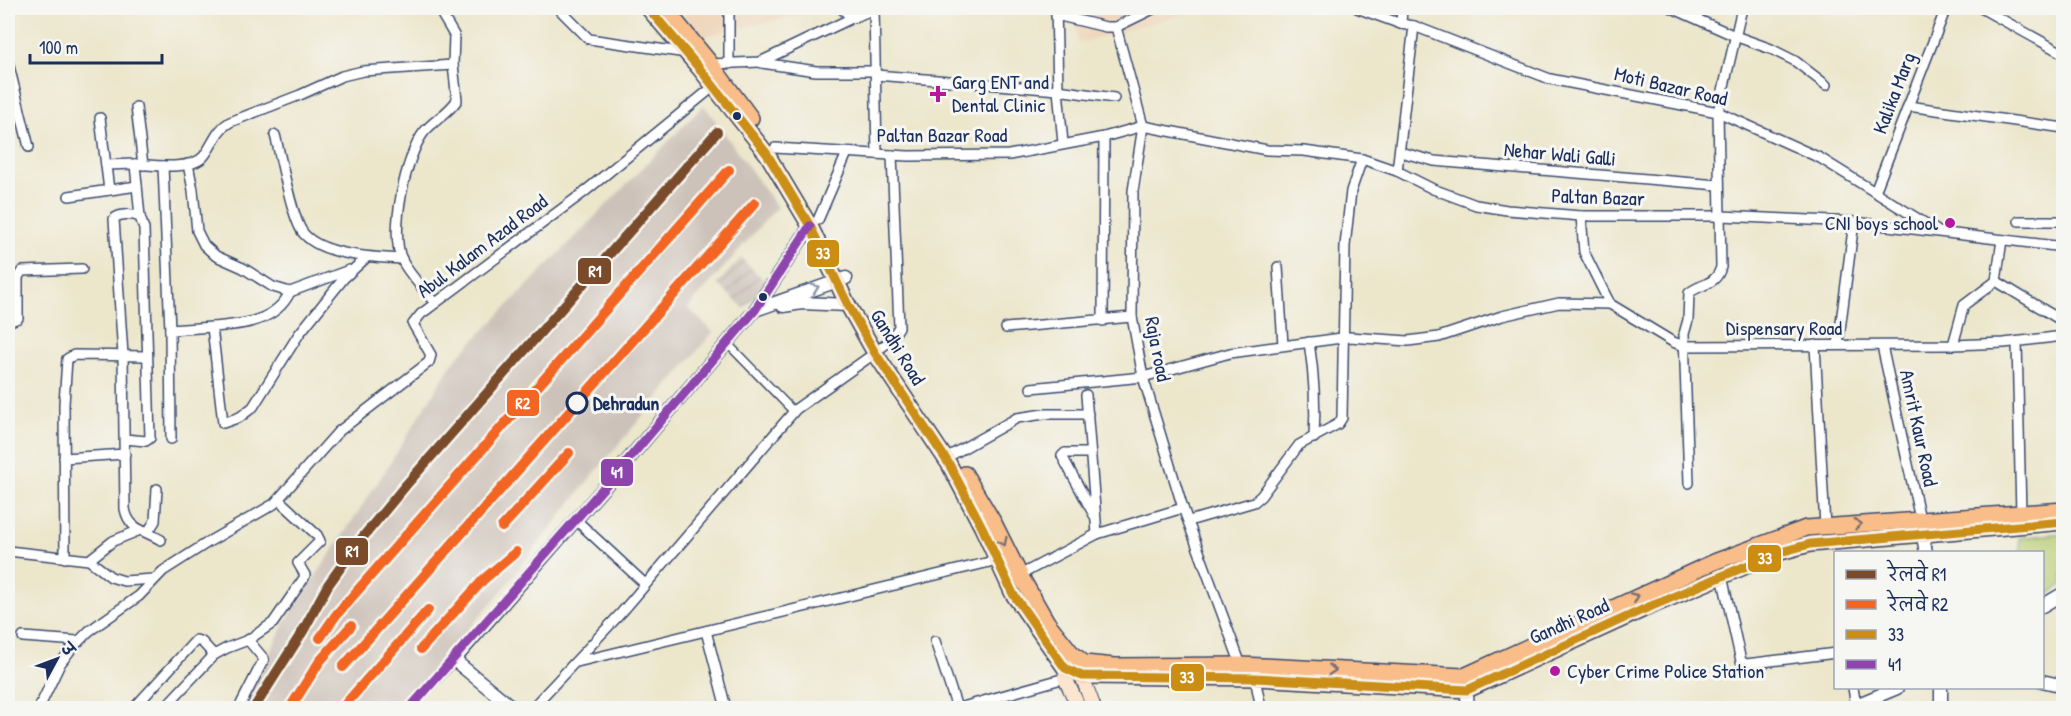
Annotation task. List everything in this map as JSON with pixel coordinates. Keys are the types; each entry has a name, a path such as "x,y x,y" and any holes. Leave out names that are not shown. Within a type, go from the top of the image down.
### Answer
{"main road":[{"path":"648,8 692,50"},
{"path":"665,8 692,50"},
{"name":"Gandhi Road","path":"692,50 711,64 774,148 878,350 953,454 994,523 1047,622 1083,669"},
{"name":"Gandhi Road","path":"692,50 713,87 767,154 814,223"},
{"name":"Gandhi Road","path":"841,279 848,305 949,464 1013,594 1065,673"},
{"name":"Gandhi Road","path":"1083,669 1115,666 1241,665 1466,683 1714,562 1806,528 2064,510"},
{"name":"Gandhi Road","path":"1083,669 1256,678 1466,683 1777,553 1810,544 2064,522"},
{"path":"1071,652 1065,673 1079,708"},
{"path":"1065,673 1083,669 1094,708"}],"street":[{"path":"435,303 402,260 396,229 401,194 413,154 424,132 457,100 453,65 454,35 438,8"},
{"path":"558,8 589,39 692,50"},
{"path":"729,8 729,64"},
{"path":"841,8 852,18"},
{"path":"760,62 876,8 877,154"},
{"path":"1062,143 1056,11 1106,27 1116,27 1155,8"},
{"name":"Moti Bazar Road","path":"1358,8 1401,24 1414,26 1550,79 1718,112 1820,158 1938,231"},
{"path":"1401,24 1402,8"},
{"path":"1672,8 1771,49 1795,61 1826,85"},
{"path":"1689,483 1684,334 1688,320 1689,293 1713,282 1720,273 1718,112 1742,8"},
{"name":"Kalika Marg","path":"1875,192 1946,8"},
{"path":"1981,8 2064,54"},
{"path":"2001,19 2002,8"},
{"path":"1397,171 1414,26"},
{"name":"Raja road","path":"1116,27 1143,126 1133,191 1132,317 1143,377 1183,508 1241,665"},
{"path":"8,62 29,147"},
{"path":"711,64 760,62 816,70 876,73 1058,90 1114,98"},
{"path":"106,165 188,164 202,158 218,132 230,122 342,76 363,72 453,65"},
{"name":"Abul Kalam Azad Road","path":"39,708 60,664 78,641 96,624 139,596 154,579 196,549 279,500 338,432 429,362 431,355 413,324 421,314 583,193 713,87"},
{"path":"1908,106 2064,128"},
{"path":"125,439 146,441 150,438 145,252 137,186 139,164 136,107"},
{"path":"100,118 109,190"},
{"name":"Paltan Bazar Road","path":"774,148 892,155 1009,155 1062,143 1104,137 1143,126"},
{"name":"Paltan Bazar","path":"1143,126 1267,150 1304,151 1362,159 1397,171 1433,189 1476,205 1507,210 1581,216 1720,216 1854,222 2064,246"},
{"path":"275,135 293,210 303,234 319,246 368,257 402,260"},
{"path":"1103,321 1104,137"},
{"name":"Nehar Wali Galli","path":"1400,152 1434,161 1718,185"},
{"path":"410,708 576,520 755,310 814,223 847,153"},
{"path":"532,708 577,663 794,412 803,403 890,341 899,327 892,155"},
{"path":"1189,521 1254,502 1299,445 1338,424 1342,418 1345,246 1351,191 1362,159"},
{"path":"188,164 197,231 208,251 223,261 243,268 273,288 290,292 352,269"},
{"path":"163,166 170,330 171,439"},
{"path":"69,196 137,186"},
{"path":"140,217 118,216 114,219 123,355 125,509 127,519 161,540"},
{"path":"1031,388 1143,377 1230,353 1283,345 1344,338 1408,341 1439,337 1502,316 1559,303 1610,304 1584,252 1581,216"},
{"path":"2019,221 2064,221"},
{"path":"1838,345 1854,222"},
{"path":"1953,345 1964,305 1996,281 2002,240"},
{"path":"213,327 223,423 240,417 253,408 295,340 352,269 368,257"},
{"path":"1278,267 1283,345"},
{"path":"8,322 18,318 18,277 22,271 82,269"},
{"path":"755,310 841,279"},
{"path":"1996,281 2064,322"},
{"path":"170,330 242,325 260,319 279,308 286,301 290,292"},
{"path":"755,310 802,303 848,305"},
{"name":"Dispensary Road","path":"1610,304 1673,342 1684,346 1953,345 2017,342 2064,336"},
{"path":"1006,328 1132,317"},
{"path":"1309,342 1316,410 1314,438"},
{"path":"2017,342 2021,514"},
{"path":"727,343 794,412"},
{"path":"1815,345 1825,526"},
{"name":"Amrit Kaur Road","path":"1882,346 1920,519"},
{"path":"65,558 64,404 67,359 74,355 147,356"},
{"path":"1086,395 1097,534"},
{"path":"953,454 1017,418 1044,414 1088,414"},
{"path":"1090,453 1065,453 1062,456 1095,518"},
{"path":"64,458 126,454"},
{"path":"89,560 112,541 144,531 155,521 157,489"},
{"path":"164,708 214,655 248,640 266,628 278,616 304,578 305,575 298,563 320,541 317,535 279,500"},
{"path":"1020,575 1097,534 1183,508"},
{"path":"1920,519 1926,551"},
{"path":"576,520 645,584"},
{"path":"8,551 89,560 117,580 154,579"},
{"path":"577,663 998,560"},
{"path":"1722,576 1741,661 1746,664 1834,653"},
{"path":"2044,605 2064,593"},
{"path":"706,631 726,708"},
{"path":"23,637 78,641"},
{"path":"134,708 196,640 202,642 214,655"},
{"path":"239,708 264,659 248,640"},
{"path":"935,641 958,708 978,706 1065,673"},
{"path":"454,660 513,708"},
{"path":"1256,678 1262,708"},
{"path":"2044,681 2064,686"},
{"path":"1466,683 1468,708"},
{"path":"1853,689 1852,707 1892,689"},
{"path":"1941,689 1941,708"}],"shaded area":[{"path":"682,8 829,8 700,37 684,15"},
{"path":"1073,8 1205,8 1078,43"},
{"path":"704,105 777,207 688,308 713,332 592,476 499,594 401,708 243,708 284,624 384,473 453,362"},
{"path":"741,258 767,283 744,308 717,284"}],"green space":[{"path":"2063,533 2063,584 2044,597 2044,551 2021,551 2019,538"}],"rail line":[{"name":"R1","path":"254,708 303,631 328,585 358,543 406,485 717,132"},
{"name":"R2","path":"320,638 336,615 729,170"},
{"name":"R2","path":"343,667 755,203"},
{"name":"R2","path":"502,527 569,453"},
{"name":"R2","path":"421,649 484,579 516,552"},
{"name":"R2","path":"342,708 428,610"},
{"name":"R2","path":"290,708 320,661 351,626"}],"transit line":[{"name":"33","path":"648,8 767,154 810,226 848,305 875,353 949,464 1013,594 1065,668 1082,676 1255,678 1467,690 1642,610 1777,553 1810,544 2064,522"},
{"name":"41","path":"410,708 627,461 755,310 810,226"}],"place":[{"name":"Garg ENT and Dental Clinic","path":"938,94"},
{"name":"CNI boys school","path":"1950,223"},
{"name":"Dehradun","path":"577,403"},
{"name":"Cyber Crime Police Station","path":"1555,671"}]}
